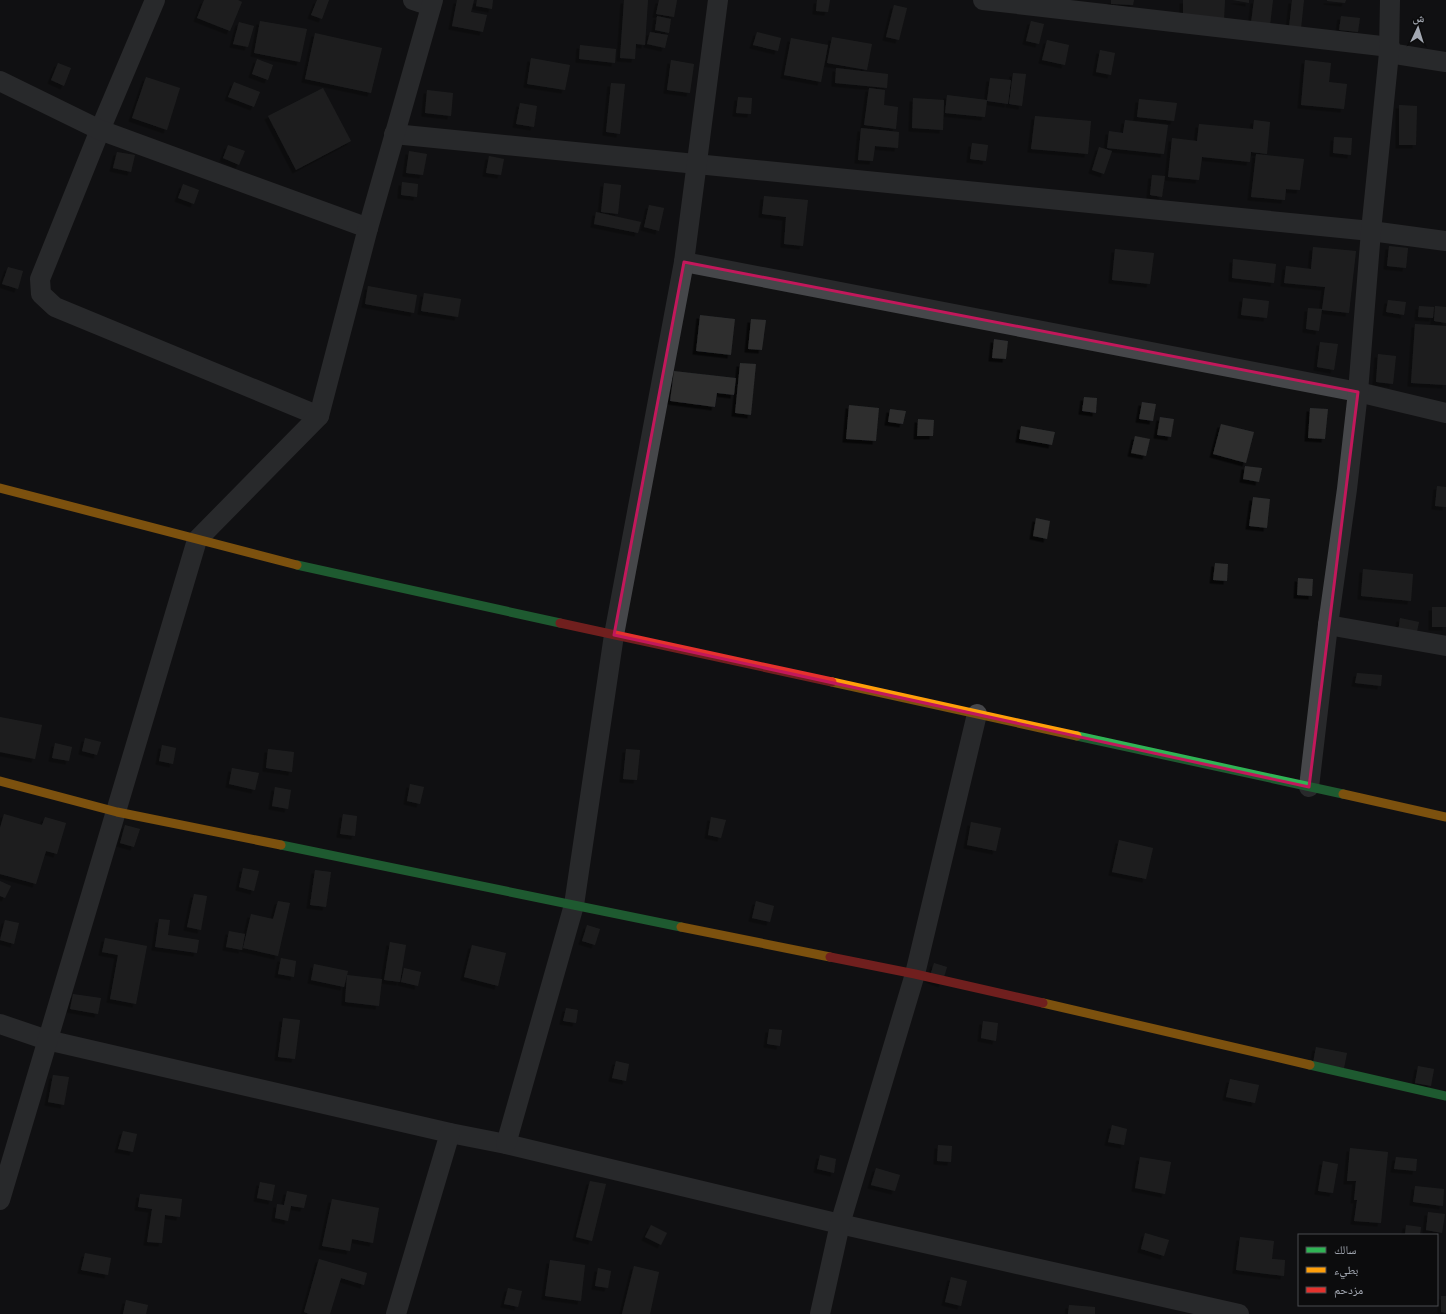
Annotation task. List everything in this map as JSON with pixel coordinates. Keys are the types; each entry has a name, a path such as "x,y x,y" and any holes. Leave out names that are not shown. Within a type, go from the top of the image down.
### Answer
{"street":[{"path":"155,0 40,278 40,294 55,307 318,416"},
{"path":"506,1144 574,905 614,635 684,262 718,0"},
{"path":"984,0 1390,50 1446,62"},
{"path":"1309,787 1358,392 1371,231 1390,50 1390,0"},
{"path":"0,1200 197,540 318,416 394,134 426,2"},
{"path":"0,81 100,130 368,228"},
{"path":"394,134 1371,231 1446,241"},
{"path":"684,262 1358,392 1446,413"},
{"path":"0,488 274,560 1446,817"},
{"path":"1328,625 1446,646"},
{"path":"820,1314 840,1224 915,974 977,714"},
{"path":"0,781 117,812 915,974 1446,1096"},
{"path":"0,1024 47,1040 506,1144 840,1224 1239,1314"},
{"path":"396,1314 450,1132"}],"highlighted area":[{"path":"684,262 1358,392 1309,787 614,635"}],"building":[{"path":"204,0 238,0 242,2 230,31 197,18"},
{"path":"317,0 329,0 322,19 311,15"},
{"path":"457,0 474,0 471,12 487,15 483,32 452,26"},
{"path":"477,0 493,0 492,9 476,6"},
{"path":"624,0 648,0 645,45 636,44 635,59 620,58"},
{"path":"659,0 677,0 674,17 656,14"},
{"path":"817,0 830,0 828,12 816,11"},
{"path":"1111,0 1134,0 1133,5 1111,4"},
{"path":"1183,0 1225,0 1224,19 1183,18"},
{"path":"1233,0 1249,0 1249,3"},
{"path":"1254,0 1273,0 1270,25 1251,23"},
{"path":"1292,0 1304,0 1301,28 1289,27"},
{"path":"1327,0 1346,0 1345,3"},
{"path":"894,5 907,8 899,40 886,37"},
{"path":"657,16 671,19 669,33 655,30"},
{"path":"1341,16 1360,18 1358,32 1339,30"},
{"path":"260,21 307,29 300,62 254,53"},
{"path":"1031,21 1044,24 1039,44 1026,41"},
{"path":"239,22 254,26 248,47 233,44"},
{"path":"650,32 668,35 665,48 647,44"},
{"path":"757,32 781,38 778,51 753,45"},
{"path":"315,33 382,48 371,93 305,79"},
{"path":"832,37 872,44 867,70 827,63"},
{"path":"791,38 828,45 821,82 784,75"},
{"path":"1047,40 1069,45 1065,65 1042,60"},
{"path":"580,45 616,49 615,63 579,59"},
{"path":"1100,50 1115,53 1111,75 1096,72"},
{"path":"531,58 570,65 565,90 527,84"},
{"path":"257,59 273,65 268,80 252,74"},
{"path":"671,60 694,64 690,93 667,90"},
{"path":"1305,60 1331,63 1329,82 1347,84 1344,109 1301,105"},
{"path":"58,63 71,68 64,86 51,80"},
{"path":"836,68 888,74 887,88 835,83"},
{"path":"1013,73 1026,74 1022,106 1009,104"},
{"path":"146,77 180,88 167,130 132,118"},
{"path":"990,78 1011,80 1008,104 987,101"},
{"path":"234,82 260,92 254,107 228,97"},
{"path":"611,83 625,84 620,134 606,132"},
{"path":"323,88 351,141 296,170 268,116"},
{"path":"869,88 885,90 884,105 898,107 896,129 864,125"},
{"path":"427,90 453,93 451,116 425,113"},
{"path":"947,95 987,100 985,117 945,113"},
{"path":"738,97 752,98 751,114 736,113"},
{"path":"913,98 944,100 943,130 912,128"},
{"path":"1139,99 1177,103 1174,121 1137,117"},
{"path":"520,103 537,106 534,127 516,124"},
{"path":"1399,105 1417,106 1416,145 1399,145"},
{"path":"1035,116 1091,121 1088,154 1031,149"},
{"path":"1125,120 1168,125 1164,154 1107,148 1109,131 1123,133"},
{"path":"1254,120 1270,122 1267,154 1251,152 1250,162 1202,157 1199,180 1168,177 1172,138 1197,141 1199,124 1253,129"},
{"path":"861,128 899,132 898,148 875,146 873,161 858,160"},
{"path":"1334,137 1352,138 1351,155 1333,153"},
{"path":"972,143 988,145 986,161 970,159"},
{"path":"228,145 245,151 239,165 223,158"},
{"path":"1099,147 1112,151 1104,174 1092,170"},
{"path":"409,151 427,154 423,175 406,173"},
{"path":"117,152 135,155 131,172 113,168"},
{"path":"1256,154 1304,159 1300,190 1286,189 1285,200 1251,197"},
{"path":"489,156 504,159 501,175 486,173"},
{"path":"1152,175 1165,176 1162,197 1150,195"},
{"path":"402,182 418,184 417,197 401,195"},
{"path":"604,183 621,185 618,214 601,212"},
{"path":"183,184 199,190 194,204 178,198"},
{"path":"764,196 808,200 803,246 784,244 786,217 762,214"},
{"path":"649,205 664,208 659,231 644,227"},
{"path":"596,212 641,222 638,233 594,224"},
{"path":"1389,246 1408,248 1406,268 1387,266"},
{"path":"1313,247 1356,251 1349,313 1322,310 1325,287 1284,283 1286,266 1311,269"},
{"path":"1115,249 1154,253 1150,284 1112,280"},
{"path":"1233,259 1276,264 1274,283 1232,278"},
{"path":"8,267 23,271 18,289 2,284"},
{"path":"368,286 417,295 414,313 365,304"},
{"path":"424,293 461,299 458,317 421,311"},
{"path":"1243,298 1269,301 1267,318 1241,315"},
{"path":"1388,300 1406,302 1404,315 1386,312"},
{"path":"1419,306 1434,307 1433,318 1418,317"},
{"path":"1435,306 1446,307 1446,323 1434,321"},
{"path":"1308,308 1322,309 1319,331 1306,329"},
{"path":"700,315 735,319 731,355 696,351"},
{"path":"751,319 766,320 762,350 748,349"},
{"path":"1415,324 1446,326 1446,385 1411,383"},
{"path":"994,339 1008,341 1006,359 992,358"},
{"path":"1320,342 1338,344 1334,370 1317,367"},
{"path":"1378,354 1396,356 1393,384 1376,382"},
{"path":"740,363 756,364 751,415 735,413"},
{"path":"674,371 736,378 734,395 717,393 715,407 670,401"},
{"path":"1084,397 1097,398 1096,413 1082,411"},
{"path":"1142,402 1156,404 1153,421 1139,419"},
{"path":"849,405 879,408 876,441 846,439"},
{"path":"1310,408 1328,409 1325,439 1308,438"},
{"path":"890,409 906,411 903,424 888,422"},
{"path":"1160,417 1174,419 1171,437 1157,435"},
{"path":"918,419 934,420 933,436 917,436"},
{"path":"1221,424 1254,432 1246,463 1213,454"},
{"path":"1021,426 1055,432 1052,445 1019,439"},
{"path":"1135,436 1150,439 1146,456 1131,453"},
{"path":"1245,466 1262,468 1259,482 1243,479"},
{"path":"1437,486 1446,487 1446,507 1435,506"},
{"path":"1253,497 1270,499 1267,528 1249,526"},
{"path":"1036,518 1050,521 1047,539 1033,536"},
{"path":"1215,563 1228,564 1227,581 1213,580"},
{"path":"1363,569 1413,574 1411,601 1361,596"},
{"path":"1298,578 1313,579 1312,596 1297,595"},
{"path":"1432,607 1446,607 1446,627 1432,627"},
{"path":"1400,618 1419,622 1416,636 1398,632"},
{"path":"1357,673 1382,675 1381,686 1355,683"},
{"path":"0,717 42,725 35,759 0,752"},
{"path":"85,738 101,742 97,755 82,751"},
{"path":"55,743 72,747 69,761 52,758"},
{"path":"162,745 176,748 173,764 159,761"},
{"path":"268,749 294,752 292,772 266,768"},
{"path":"626,749 640,750 637,780 623,779"},
{"path":"232,768 259,773 255,790 229,784"},
{"path":"410,784 424,787 420,804 407,801"},
{"path":"275,787 291,790 288,809 272,806"},
{"path":"4,814 42,825 45,817 66,823 57,854 46,851 36,884 0,874 0,828"},
{"path":"343,814 357,816 355,836 340,834"},
{"path":"711,817 726,820 721,838 708,835"},
{"path":"971,822 1001,828 996,851 967,845"},
{"path":"125,825 140,829 134,847 120,843"},
{"path":"1119,840 1153,848 1146,879 1112,872"},
{"path":"243,868 259,871 254,891 239,887"},
{"path":"315,870 331,872 326,907 310,905"},
{"path":"0,881 11,886 5,898 0,896"},
{"path":"194,894 207,896 201,930 187,927"},
{"path":"278,901 290,903 278,956 243,948 251,914 273,919"},
{"path":"756,901 774,906 770,922 752,918"},
{"path":"159,919 170,920 168,935 199,940 197,953 155,947"},
{"path":"5,920 19,923 14,944 0,940"},
{"path":"587,925 600,929 595,945 582,941"},
{"path":"229,931 245,934 242,950 226,947"},
{"path":"105,938 147,946 136,1004 110,999 118,955 102,952"},
{"path":"390,942 406,945 400,982 384,980"},
{"path":"472,945 506,953 498,986 464,977"},
{"path":"281,958 296,961 294,977 278,974"},
{"path":"934,963 947,967 942,984 929,979"},
{"path":"314,964 348,971 344,987 311,980"},
{"path":"404,968 421,972 418,986 401,982"},
{"path":"347,975 382,979 379,1006 345,1002"},
{"path":"73,994 101,998 98,1014 70,1009"},
{"path":"566,1008 578,1010 576,1023 563,1021"},
{"path":"283,1018 300,1020 295,1059 278,1057"},
{"path":"983,1021 998,1023 996,1041 981,1038"},
{"path":"769,1029 782,1030 780,1046 767,1044"},
{"path":"1316,1047 1347,1053 1344,1068 1313,1063"},
{"path":"616,1061 629,1064 626,1081 612,1078"},
{"path":"1418,1066 1434,1069 1431,1086 1415,1083"},
{"path":"53,1075 69,1077 64,1105 48,1102"},
{"path":"1230,1079 1259,1085 1255,1103 1226,1097"},
{"path":"1112,1125 1127,1129 1124,1145 1108,1142"},
{"path":"123,1131 137,1134 133,1152 118,1149"},
{"path":"938,1145 952,1146 951,1162 937,1161"},
{"path":"1350,1148 1388,1152 1381,1223 1354,1221 1357,1200 1354,1200 1356,1181 1347,1181"},
{"path":"820,1155 836,1159 834,1173 817,1169"},
{"path":"1140,1157 1171,1162 1165,1194 1135,1188"},
{"path":"1396,1157 1417,1159 1416,1171 1394,1169"},
{"path":"1323,1161 1338,1164 1333,1193 1318,1191"},
{"path":"876,1168 900,1175 895,1191 871,1185"},
{"path":"590,1181 606,1184 592,1241 576,1237"},
{"path":"260,1182 275,1185 272,1201 257,1198"},
{"path":"1415,1186 1444,1189 1443,1206 1413,1202"},
{"path":"287,1191 307,1195 304,1208 291,1206 288,1221 275,1218 277,1204 284,1205"},
{"path":"140,1194 182,1199 180,1217 165,1215 162,1243 147,1242 152,1209 138,1207"},
{"path":"332,1199 379,1208 373,1243 352,1239 350,1251 322,1246"},
{"path":"1428,1212 1445,1214 1442,1233 1426,1230"},
{"path":"651,1225 667,1233 661,1245 645,1237"},
{"path":"1406,1225 1421,1227 1420,1234 1405,1234"},
{"path":"1145,1233 1169,1240 1164,1256 1141,1249"},
{"path":"1240,1237 1274,1241 1272,1259 1285,1260 1284,1276 1236,1270"},
{"path":"85,1253 111,1258 108,1275 81,1270"},
{"path":"319,1259 367,1273 364,1285 341,1278 330,1314 309,1314 304,1312"},
{"path":"550,1260 585,1265 581,1301 545,1296"},
{"path":"634,1266 659,1272 650,1314 622,1314"},
{"path":"598,1268 611,1271 608,1288 595,1286"},
{"path":"951,1277 967,1281 961,1306 945,1302"},
{"path":"508,1288 522,1291 518,1307 504,1304"},
{"path":"1441,1296 1446,1296 1446,1313 1441,1312"},
{"path":"126,1300 148,1305 146,1314 123,1314"},
{"path":"1069,1305 1095,1307 1095,1314 1068,1314"}],"traffic: fast":[{"path":"297,565 560,623"},
{"path":"1077,736 1343,794"},
{"path":"281,845 681,927"},
{"path":"1310,1065 1446,1096"}],"traffic: slow":[{"path":"0,488 297,565"},
{"path":"832,682 1077,736"},
{"path":"0,781 117,812 281,845"},
{"path":"1343,794 1446,817"},
{"path":"681,927 830,957"},
{"path":"1043,1003 1310,1065"}],"traffic: jam":[{"path":"560,623 832,682"},
{"path":"830,957 915,974 1043,1003"}]}
